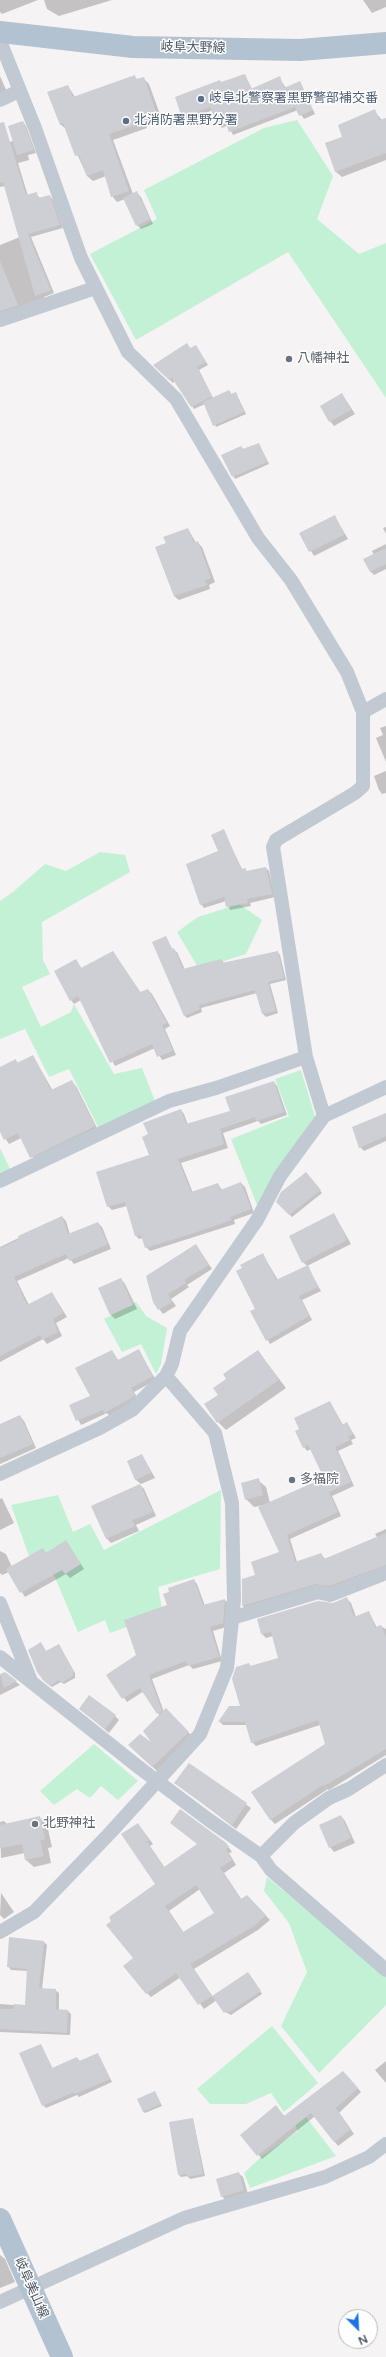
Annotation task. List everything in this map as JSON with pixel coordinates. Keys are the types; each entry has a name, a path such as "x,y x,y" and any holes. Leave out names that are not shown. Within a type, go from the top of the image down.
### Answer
{"main road":[{"name":"岐阜大野線","path":"0,32 133,47 300,50 386,43"},
{"name":"岐阜美山線","path":"0,2219 62,2357"}],"street":[{"path":"0,41 35,128 81,258 128,352 176,399 258,538 291,580 347,672 363,712 363,786 355,793 276,840 273,847 306,1057 324,1116"},
{"path":"0,100 19,91"},
{"path":"0,320 95,288"},
{"path":"363,712 386,699"},
{"path":"0,1182 169,1101 216,1088 306,1057"},
{"path":"0,1474 100,1428 132,1410 166,1376 172,1364 180,1330 256,1220 280,1176 324,1116 386,1087"},
{"path":"0,1932 34,1912 158,1782 200,1734 227,1668 234,1600 232,1503 215,1433 166,1376"},
{"path":"232,1618 318,1592 330,1595 386,1573"},
{"path":"0,1603 31,1681"},
{"path":"0,1657 158,1782 261,1856 271,1870 386,1970"},
{"path":"261,1856 294,1823 329,1798 349,1789 386,1765"},
{"path":"0,2302 184,2218 325,2177 369,2157 386,2144"}],"green space":[{"path":"297,120 333,176 317,219 359,254 386,243 386,398 288,252 136,340 90,254 157,219 144,190 264,128"},
{"path":"100,852 125,855 130,872 42,922 43,960 50,974 22,987 41,1027 71,1012 74,1004 114,1074 142,1068 155,1101 99,1129 69,1069 49,1077 25,1029 0,1039 0,901 13,892 45,864 66,871"},
{"path":"239,904 262,920 246,954 199,969 177,932 198,917"},
{"path":"301,1070 316,1120 257,1205 231,1139 289,1116 275,1079"},
{"path":"0,1148 11,1171 0,1176"},
{"path":"136,1302 146,1316 167,1328 161,1364 156,1374 141,1344 122,1352 104,1319"},
{"path":"221,1490 220,1569 158,1587 163,1614 110,1633 105,1620 78,1632 46,1556 29,1556 11,1505 58,1495 73,1532 90,1524 104,1550"},
{"path":"94,1744 138,1781 118,1800 101,1786 90,1798 77,1789 54,1805 40,1791"},
{"path":"267,1877 386,1976 386,2005 319,2073 281,2026 307,1972 289,1923 264,1891"},
{"path":"272,2026 318,2083 284,2112 271,2093 246,2104 210,2104 197,2089"},
{"path":"306,2117 336,2156 250,2188 244,2173 261,2157 298,2131 294,2122"}],"building":[{"path":"245,74 251,89 280,76 284,88 300,81 313,110 299,116 295,107 229,132 225,122 217,125 210,107 182,118 175,97 220,80 221,82"},
{"path":"135,75 136,79 144,77 156,112 140,118 142,123 109,134 129,191 111,197 103,170 87,176 79,155 75,156 63,123 60,125 47,92 68,85 73,97"},
{"path":"375,109 379,120 386,118 386,153 335,172 325,143 342,137 338,125"},
{"path":"23,121 34,150 17,155 8,126"},
{"path":"4,122 26,195 37,192 38,198 50,195 60,225 28,234 51,290 35,296 3,182 0,183 0,123"},
{"path":"137,191 150,219 136,226 123,198"},
{"path":"0,261 18,305 0,311"},
{"path":"187,343 190,348 196,345 206,362 197,367 212,396 191,407 172,378 169,380 153,365"},
{"path":"229,390 231,394 236,392 244,412 213,426 203,402"},
{"path":"342,393 351,410 329,422 320,406"},
{"path":"259,443 267,462 232,477 221,455 241,446 243,449"},
{"path":"335,515 344,535 309,552 299,533"},
{"path":"188,528 194,543 198,541 211,578 205,580 207,585 174,596 155,547 166,543 163,537"},
{"path":"386,548 386,564 370,572 363,559"},
{"path":"224,829 241,869 246,868 246,871 266,867 272,894 247,899 248,903 226,907 224,897 200,905 186,864 218,851 211,835"},
{"path":"166,936 172,949 174,948 183,969 221,959 222,963 278,951 284,978 268,982 276,1011 262,1014 255,990 199,1005 200,1009 184,1016 152,942"},
{"path":"113,951 140,992 148,989 167,1023 162,1025 173,1051 157,1057 152,1044 110,1063 78,996 70,1001 54,971 76,959 81,968"},
{"path":"33,1055 51,1090 72,1080 95,1126 30,1158 18,1133 4,1140 0,1132 0,1067 16,1059 17,1063"},
{"path":"274,1081 284,1112 256,1121 255,1117 220,1129 224,1144 178,1159 191,1192 218,1183 220,1190 241,1182 251,1209 230,1217 232,1220 145,1248 141,1235 135,1236 125,1202 107,1207 96,1172 149,1155 142,1137 148,1134 143,1123 181,1109 186,1124 230,1111 225,1097"},
{"path":"386,1113 386,1136 359,1148 352,1127"},
{"path":"306,1172 321,1190 289,1215 276,1202 281,1192"},
{"path":"334,1213 347,1240 302,1263 289,1236"},
{"path":"62,1216 68,1234 98,1222 108,1244 69,1261 66,1254 14,1277 27,1305 52,1292 63,1313 53,1319 58,1332 42,1340 40,1335 0,1356 0,1246 1,1248 19,1239 18,1236"},
{"path":"196,1244 209,1265 184,1280 186,1283 168,1294 172,1302 158,1310 153,1302 146,1276"},
{"path":"263,1253 276,1280 308,1265 318,1287 299,1296 309,1316 266,1341 250,1311 255,1309 236,1271 242,1268 240,1265"},
{"path":"121,1278 133,1305 110,1315 98,1288"},
{"path":"139,1349 153,1376 131,1388 135,1395 133,1397 104,1413 103,1410 76,1421 69,1405 90,1396 75,1368 112,1350 118,1360"},
{"path":"258,1350 279,1380 217,1423 204,1404 218,1395 213,1388 226,1379 223,1374"},
{"path":"330,1401 342,1425 347,1422 353,1434 348,1437 350,1440 335,1447 351,1482 329,1492 338,1512 287,1535 295,1562 321,1553 324,1559 386,1533 386,1565 329,1586 316,1584 242,1606 242,1579 255,1575 251,1562 279,1552 258,1507 324,1478 308,1445 303,1448 295,1431 299,1429 294,1418"},
{"path":"20,1415 33,1444 0,1458 0,1424"},
{"path":"142,1454 151,1473 135,1480 127,1461"},
{"path":"259,1478 263,1495 245,1500 241,1483"},
{"path":"140,1484 153,1512 132,1520 135,1526 106,1539 91,1506"},
{"path":"66,1540 81,1564 65,1574 62,1570 20,1593 6,1569 43,1548 46,1553"},
{"path":"194,1579 203,1605 225,1599 223,1623 210,1627 219,1657 188,1666 186,1661 149,1675 162,1711 157,1714 140,1688 122,1699 106,1675 136,1655 124,1620 167,1605 163,1594 169,1592 168,1588"},
{"path":"347,1597 354,1617 369,1611 375,1627 381,1625 386,1637 386,1749 324,1786 323,1785 270,1820 251,1792 325,1744 318,1720 251,1743 245,1722 218,1722 229,1706 240,1706 232,1679 236,1667 249,1663 250,1666 278,1658 271,1632 261,1634 257,1619 318,1601 333,1603"},
{"path":"41,1642 46,1651 59,1644 73,1670 73,1676 61,1683 59,1680 50,1686 43,1680 37,1672 28,1650"},
{"path":"5,1672 17,1681 4,1688 0,1674"},
{"path":"89,1695 116,1715 105,1729 79,1709"},
{"path":"166,1708 189,1732 152,1767 128,1745 140,1734 151,1742 143,1731"},
{"path":"189,1763 247,1803 232,1825 174,1783"},
{"path":"180,1809 225,1842 229,1847 226,1849 232,1860 220,1868 241,1899 247,1895 266,1915 254,1926 190,1964 212,1996 198,2005 176,1973 146,1994 123,1966 133,1958 106,1925 111,1921 109,1917 155,1884 121,1834 138,1823 149,1840 147,1842 164,1867 197,1844 170,1823","holes":["196,1885 214,1913 183,1932 165,1906"]},
{"path":"341,1815 351,1838 329,1848 319,1825"},
{"path":"40,1816 45,1839 40,1841 44,1856 25,1860 22,1844 0,1848 0,1825"},
{"path":"9,1937 44,1941 39,1988 56,1989 56,2009 68,2010 67,2033 0,2029 0,2009 13,2009 14,2004 25,2005 27,1969 7,1967"},
{"path":"248,1972 261,1991 228,2013 227,2011 224,2013 212,1996"},
{"path":"41,2044 52,2068 77,2057 79,2061 98,2053 110,2079 75,2094 74,2092 42,2106 19,2053"},
{"path":"343,2071 358,2088 336,2108 351,2129 334,2142 311,2113 257,2156 240,2135 276,2105 284,2116"},
{"path":"155,2091 161,2104 143,2112 137,2099"},
{"path":"193,2118 203,2174 187,2177 187,2174 178,2175 169,2122"},
{"path":"239,2172 244,2190 221,2197 216,2179"}],"place":[{"name":"岐阜北警察署黒野警部補交番","path":"201,99"},
{"name":"北消防署黒野分署","path":"126,121"},
{"name":"八幡神社","path":"289,359"},
{"name":"多福院","path":"292,1480"},
{"name":"北野神社","path":"35,1824"}]}
